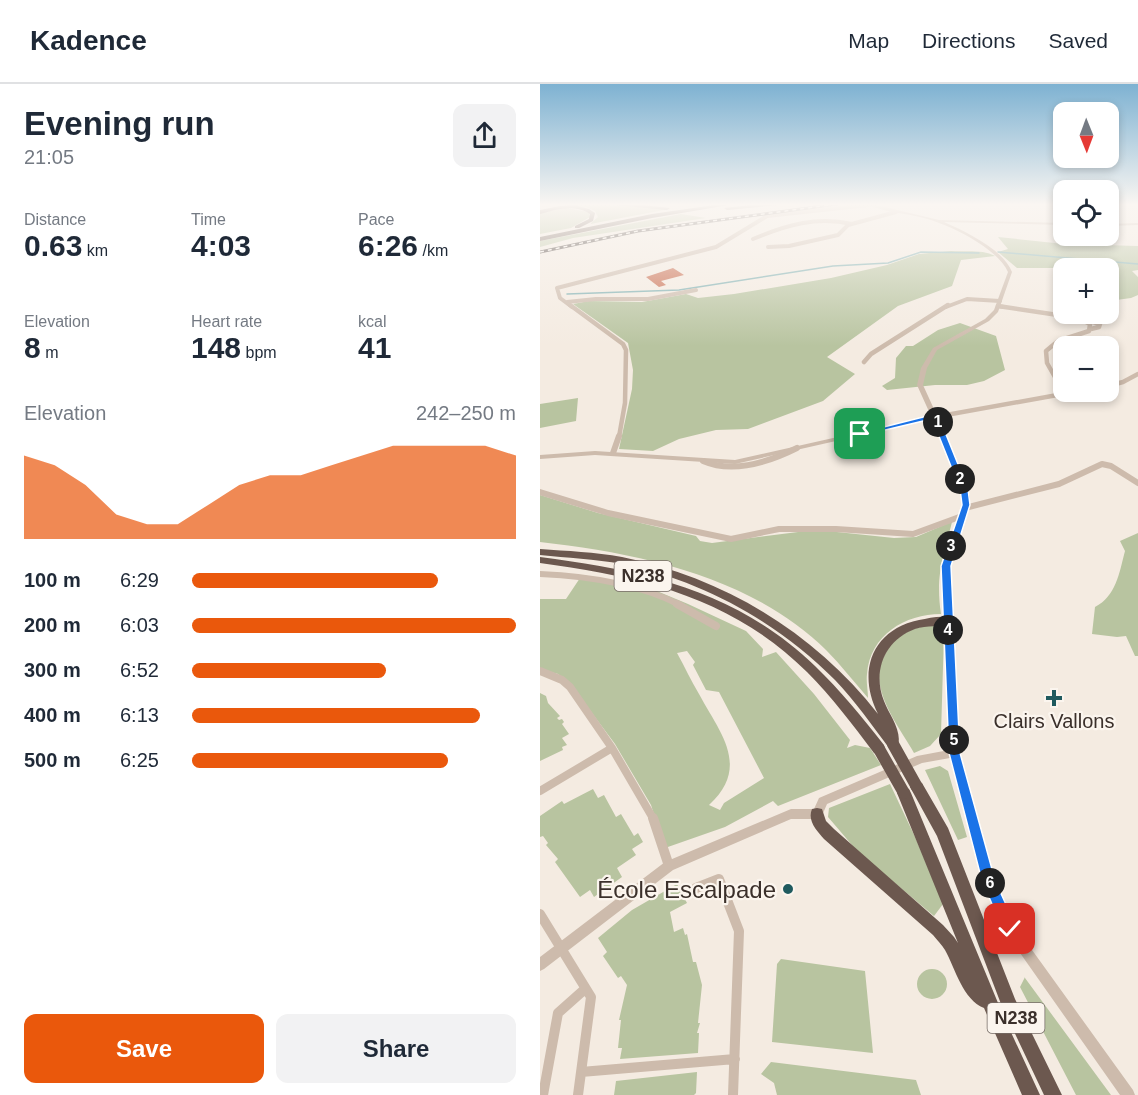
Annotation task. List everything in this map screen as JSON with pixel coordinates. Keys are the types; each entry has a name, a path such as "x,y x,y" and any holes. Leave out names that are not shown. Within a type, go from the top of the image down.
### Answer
{"highway":[{"path":"540,546 590,553 603,558"},
{"name":"N238","path":"540,552 603,558 662,571 689,580 805,647 831,669 868,710 893,744 911,790 924,837 992,1010 1031,1095"},
{"name":"N238","path":"540,560 602,568 652,579 743,611"},
{"name":"N238","path":"755,618 796,653 840,697 943,833 1009,1004 1053,1095"},
{"path":"893,744 894,732 877,699 873,671 875,659 888,639 898,632 922,622 948,621"},
{"path":"817,814 820,825 829,834 906,900 949,942 972,986 992,1010"}],"street":[{"path":"613,453 619,435 627,388 626,350 623,344 558,296 557,288 703,251"},
{"path":"992,251 1007,262 1011,269 999,304 987,320 935,350 924,368 920,385 966,497 946,566 954,753 989,881 1010,929 1128,1095"},
{"path":"567,302 596,299 648,299 696,290"},
{"path":"864,362 871,354 955,301 999,304 1053,314"},
{"path":"1090,324 1091,329"},
{"path":"1073,336 1099,327 1100,324"},
{"path":"1053,345 1046,351 1047,363 1053,374"},
{"path":"1119,383 1138,374"},
{"path":"540,458 613,453 703,461 744,461 935,417 1053,395"},
{"path":"540,492 608,513 731,539 780,529 836,529 913,534 963,512 1059,484 1102,464 1111,466 1138,483"},
{"path":"540,574 583,577 634,587 680,604 716,626"},
{"path":"540,671 555,676 570,687 612,748 653,817 669,866"},
{"path":"540,790 612,748"},
{"path":"540,965 669,866 791,814 817,814 823,801 921,759 954,753"},
{"path":"696,888 718,879 739,931 734,1095"},
{"path":"540,914 591,997 578,1095"},
{"path":"543,1095 558,1013 585,989"},
{"path":"581,1072 735,1059"}],"green space":[{"path":"956,251 980,252 995,256 961,260 952,286 898,306 827,357 855,374 823,401 748,429 716,430 679,439 653,451 619,449 632,389 633,370 628,343 573,304 589,301 642,302 686,294 698,298 734,294 831,278 887,265 919,254"},
{"path":"1138,251 1138,270 1132,271 1138,277 1138,295 1119,300 1119,258 1053,258 1053,268 1017,268 998,252"},
{"path":"960,323 996,336 1005,370 984,381 967,385 935,385 887,390 882,386 895,378 896,358 906,346 913,346 938,330"},
{"path":"578,398 576,421 540,428 540,404"},
{"path":"540,495 598,513 696,536 700,541 712,543 806,531 894,538 916,537 944,525 953,518 940,576 941,614 915,618 892,629 882,638 870,660 867,677 868,698 826,650 797,625 764,604 729,587 654,562 616,553 540,542"},
{"path":"1138,533 1138,656 1135,656 1126,636 1092,634 1095,607 1108,597 1118,576 1125,551 1120,541"},
{"path":"582,575 623,582 652,589 746,631 763,649 762,657 776,652 814,694 850,740 847,748 855,745 870,748 881,765 778,806 773,801 725,827 665,848 651,805 615,744 583,701 558,674 540,669 540,599 566,599","holes":["687,651 695,662 693,665 706,690 719,692 764,778 724,803 720,810 709,805 721,791 728,777 730,763 728,750 677,653"]},
{"path":"931,625 939,627 944,633 941,734 930,746 914,753 884,701 879,678 880,666 896,639 919,627"},
{"path":"540,693 546,696 548,703 560,716 557,718 562,719 564,722 562,724 569,734 562,738 567,745 562,747 563,750 540,761"},
{"path":"940,766 948,771 967,837 958,840 925,770"},
{"path":"890,784 943,904 934,916 858,852 828,817 829,808"},
{"path":"593,789 598,798 604,795 616,817 621,814 634,836 638,833 643,842 632,849 636,855 617,868 622,877 594,897 590,890 580,897 555,862 558,859 546,845 548,843 543,836 540,837 540,816 562,801 564,804"},
{"path":"677,884 687,903 670,912 674,932 683,928 685,935 687,934 693,962 696,962 702,985 698,1023 700,1023 697,1033 699,1033 698,1053 620,1059 622,1048 618,1048 621,1020 619,1020 627,985 621,976 618,978 603,956 607,952 598,938 632,910"},
{"path":"781,959 865,971 873,1053 772,1042 777,964"},
{"path":"932,969 942,974 947,984 942,994 932,999 922,994 917,984 922,974"},
{"path":"1025,977 1111,1095 1076,1095 1020,987"},
{"path":"771,1062 916,1080 921,1095 777,1095 774,1083 761,1074"},
{"path":"697,1072 694,1095 614,1095 616,1081"}],"building":[{"path":"673,268 684,275 661,281 666,285 659,287 646,277"}],"waterway":[{"path":"567,294 679,290 833,266 888,263 921,252 979,253"},
{"path":"998,252 1138,264"}],"place":[{"name":"Clairs Vallons","path":"1054,698"},
{"name":"École Escalpade","path":"788,889"}],"route":[{"path":"860,434 935,417 964,489 966,505 948,554 946,566 954,753 989,881 1010,929"}]}
